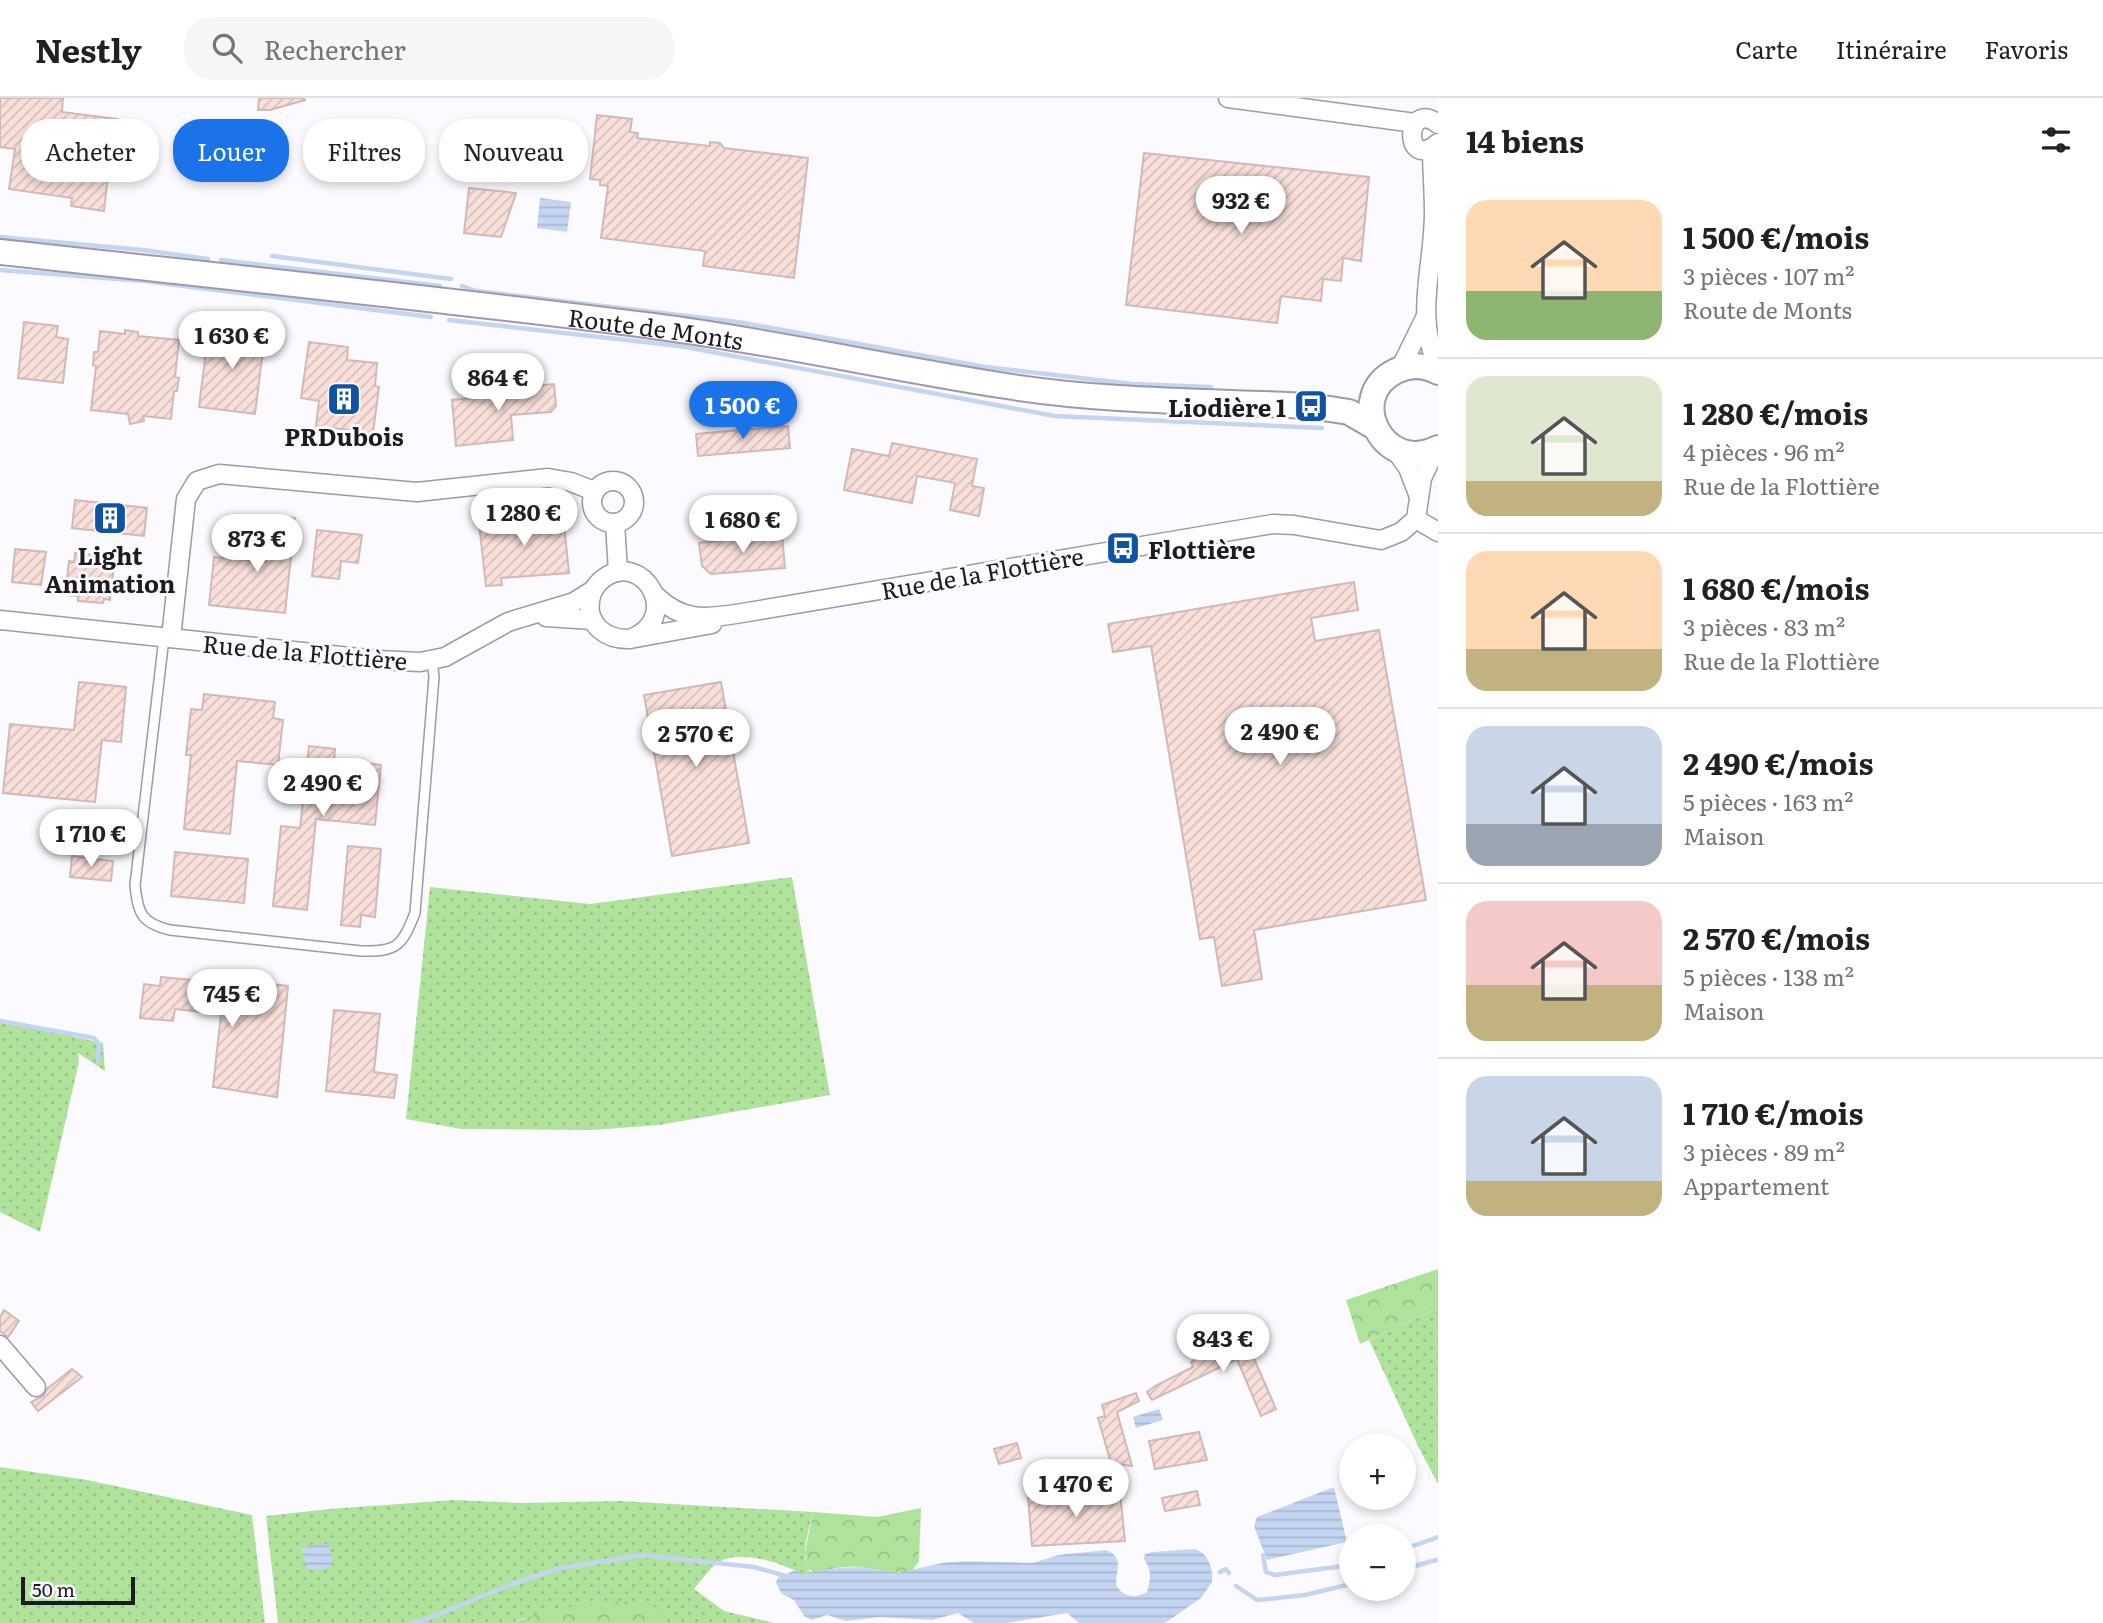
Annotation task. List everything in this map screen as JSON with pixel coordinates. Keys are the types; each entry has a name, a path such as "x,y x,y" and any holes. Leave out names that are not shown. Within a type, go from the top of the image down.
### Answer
{"main road":[{"name":"Route de Monts","path":"0,252 404,296 656,327 757,342 1007,387 1076,394 1311,406 1349,412 1375,427"},
{"path":"1437,449 1415,454 1394,448 1383,439 1375,427 1372,408 1377,390 1386,377 1400,369 1418,366 1438,372"},
{"name":"Route de Monts","path":"1311,406 1359,399 1377,390"}],"street":[{"path":"1228,98 1415,123 1428,118 1438,124"},
{"path":"1415,123 1410,133 1413,142 1421,148 1435,146 1434,214 1425,318 1429,345 1438,366"},
{"path":"1400,369 1425,318"},
{"path":"1394,448 1412,478 1420,501"},
{"path":"1437,449 1422,478 1416,519 1438,532"},
{"path":"168,638 186,499 197,481 219,474 417,492 548,478 571,482 594,491"},
{"path":"612,481 626,485 634,500 632,511 628,517 615,523 602,520 593,511 594,491 612,481"},
{"name":"Rue de la Flottière","path":"655,595 669,607 685,615 731,615 1273,524 1381,540 1401,532 1416,519"},
{"path":"615,523 618,572"},
{"path":"630,639 649,628 655,618 657,606 649,584 640,577 618,572 608,576 593,590 589,610 599,630 608,636 619,640 630,639 709,624 731,615"},
{"name":"Rue de la Flottière","path":"0,620 400,662 432,660 456,652 508,622 574,602 593,590"},
{"path":"508,622 539,617 593,620"},
{"path":"0,1345 36,1387"}],"lane":[{"path":"168,638 135,885 138,910 152,926 170,930 361,951 385,951 405,938 415,913 434,677 432,660"}],"green space":[{"path":"792,877 830,1095 659,1125 592,1130 461,1129 406,1119 430,887 590,904"},
{"path":"0,1021 103,1043 105,1071 78,1053 79,1062 40,1232 0,1212"},
{"path":"1438,1269 1438,1308 1360,1344 1346,1300"},
{"path":"1438,1308 1438,1484 1416,1442 1416,1433 1412,1433 1369,1340"},
{"path":"0,1467 87,1480 252,1515 265,1623 0,1623"},
{"path":"454,1500 521,1503 620,1501 813,1512 805,1551 810,1572 805,1576 774,1562 736,1557 716,1564 694,1589 724,1611 774,1623 666,1623 666,1616 524,1618 512,1623 278,1623 266,1516"},
{"path":"921,1508 919,1561 911,1572 854,1567 815,1573 807,1568 805,1552 813,1512 877,1517"},
{"path":"634,1601 655,1607 666,1616 666,1623 512,1623 572,1606"}],"water":[{"path":"540,198 571,202 567,232 537,228"},
{"path":"1159,1409 1163,1420 1136,1428 1133,1417"},
{"path":"1334,1487 1343,1524 1339,1524 1339,1544 1267,1560 1254,1526 1257,1517"},
{"path":"329,1544 333,1565 324,1569 307,1570 302,1549 310,1545"},
{"path":"1195,1549 1204,1554 1209,1562 1212,1582 1201,1598 1165,1623 1079,1623 1067,1613 1007,1623 974,1623 958,1613 932,1620 880,1617 846,1621 827,1615 812,1620 804,1616 794,1600 782,1594 776,1583 778,1577 796,1570 805,1576 810,1572 861,1567 898,1573 942,1563 1033,1563 1058,1555 1107,1550 1118,1562 1117,1586 1125,1594 1136,1596 1147,1592 1149,1583 1150,1571 1144,1559 1145,1554"}],"building":[{"path":"0,98 63,98 62,112 118,119 21,119 21,182 107,182 104,211 71,206 72,198 9,189 15,149 0,147"},
{"path":"259,98 305,100 270,110 258,110"},
{"path":"597,115 632,119 630,132 638,133 637,138 710,146 710,142 720,143 724,148 808,158 794,278 703,266 705,251 601,238 608,186 600,185 600,180 590,179"},
{"path":"1144,153 1369,177 1361,261 1343,258 1341,281 1323,279 1321,301 1281,296 1277,323 1126,305"},
{"path":"469,188 516,193 501,237 464,233"},
{"path":"24,322 58,326 56,337 68,339 63,383 18,378"},
{"path":"209,327 265,334 255,414 199,407"},
{"path":"125,330 138,332 138,336 179,340 175,377 179,378 177,391 174,391 171,419 143,416 144,421 130,424 128,414 91,410 96,366 93,365 94,352 98,352 100,331 125,334"},
{"name":"PRDubois","path":"309,342 348,347 347,360 377,363 375,386 379,387 373,433 316,426 319,401 301,398"},
{"path":"554,384 556,406 551,412 511,415 513,440 456,446 452,400 505,395 504,389"},
{"path":"788,426 790,448 698,456 696,434"},
{"path":"892,443 977,459 972,486 984,488 979,516 950,510 955,483 917,476 912,503 844,490 852,449 889,456"},
{"name":"Light Animation","path":"75,500 147,508 144,536 72,528"},
{"path":"563,514 569,573 501,578 502,585 486,586 479,523"},
{"path":"271,516 295,518 285,613 209,605 214,557 266,562"},
{"path":"317,530 362,535 358,563 341,561 339,579 312,576"},
{"path":"782,534 785,568 711,574 702,566 699,543"},
{"path":"15,549 46,552 41,585 12,582"},
{"path":"75,553 115,557 110,600 104,599 103,603 78,601 78,596 65,595 69,561 74,562"},
{"path":"1354,582 1358,610 1311,618 1315,641 1379,630 1426,900 1254,930 1262,979 1222,986 1214,937 1200,939 1151,646 1113,652 1108,624"},
{"path":"79,682 126,687 121,742 102,740 95,802 3,793 10,724 74,730"},
{"path":"721,682 749,843 672,856 644,695"},
{"path":"204,694 275,702 273,718 283,720 278,765 237,761 230,834 184,829 191,755 186,755 191,709 202,710"},
{"path":"309,746 335,749 334,760 381,765 375,825 316,819 307,910 273,906 281,826 300,828"},
{"path":"348,846 381,849 375,917 361,915 360,927 341,925"},
{"path":"175,852 248,859 244,903 171,896"},
{"path":"72,856 113,861 111,881 70,877"},
{"path":"161,977 202,981 201,989 252,992 253,982 288,986 277,1097 213,1087 221,1014 175,1009 173,1021 140,1018 144,984 160,986"},
{"path":"334,1010 380,1014 374,1072 397,1075 394,1098 326,1091"},
{"path":"4,1310 19,1321 8,1337 0,1331 0,1317"},
{"path":"1245,1338 1276,1409 1261,1416 1237,1359 1152,1400 1147,1392 1193,1367 1191,1362 1203,1355 1214,1351 1215,1353"},
{"path":"72,1369 82,1377 38,1411 31,1402 43,1396 47,1389"},
{"path":"1136,1393 1139,1401 1117,1412 1132,1466 1111,1463 1098,1418 1105,1416 1102,1405"},
{"path":"1199,1432 1207,1460 1155,1469 1149,1441"},
{"path":"1017,1443 1021,1458 999,1464 994,1449"},
{"path":"1197,1491 1200,1505 1165,1511 1162,1498"},
{"path":"1120,1492 1125,1541 1032,1546 1028,1498"}],"waterway":[{"path":"0,237 143,250 208,259"},
{"path":"272,256 451,279"},
{"path":"221,260 440,286"},
{"path":"0,270 144,281 431,317"},
{"path":"462,286 476,291 738,322 985,367 1132,384 1211,387"},
{"path":"449,320 680,346 1055,416 1322,428"},
{"path":"0,1021 94,1038 99,1044 98,1061"},
{"path":"1416,1545 1438,1537"},
{"path":"411,1623 561,1568 643,1555 754,1567 786,1576"},
{"path":"1263,1555 1266,1572 1275,1575 1339,1567"},
{"path":"1416,1566 1436,1560"},
{"path":"1220,1572 1226,1569 1229,1573"},
{"path":"1236,1586 1257,1600 1305,1595 1339,1587"}],"place":[{"name":"PRDubois","path":"344,399"},
{"name":"Liodière 1","path":"1311,406"},
{"name":"Light Animation","path":"110,518"},
{"name":"Flottière","path":"1123,548"}]}
